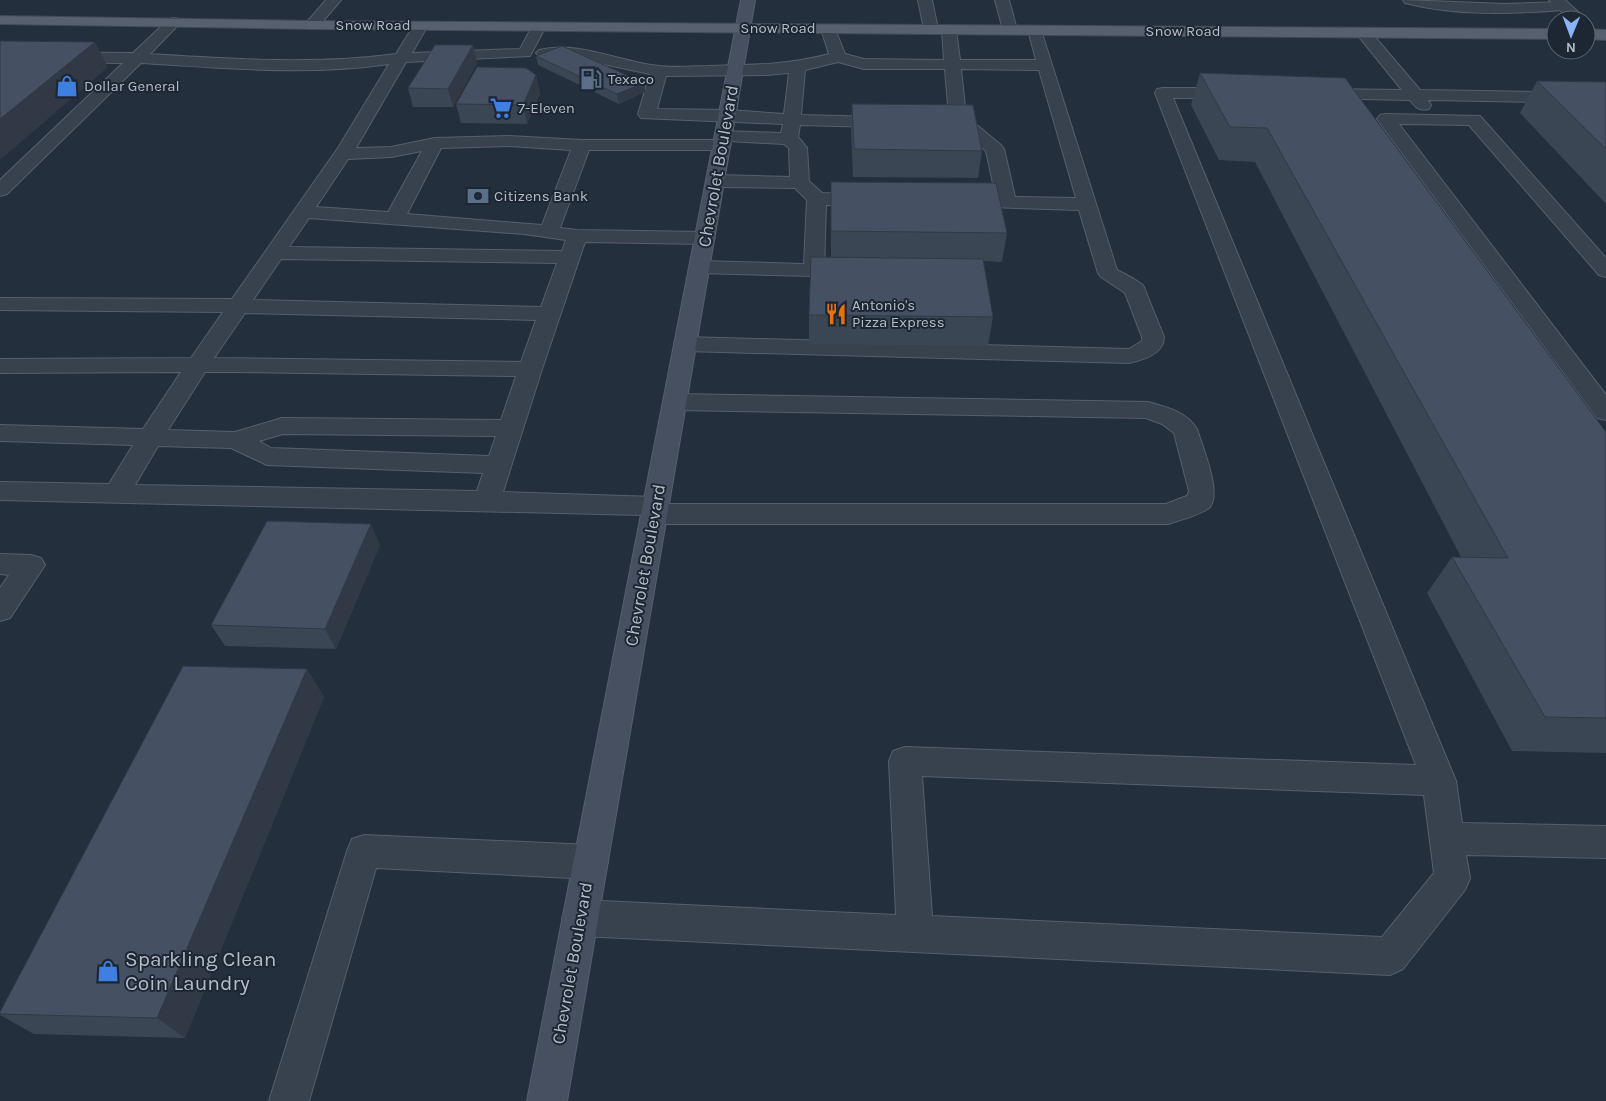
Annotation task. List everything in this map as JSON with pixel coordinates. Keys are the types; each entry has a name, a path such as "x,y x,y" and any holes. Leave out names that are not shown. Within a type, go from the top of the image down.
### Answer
{"main road":[{"name":"Chevrolet Boulevard","path":"547,1101 748,0"},
{"name":"Snow Road","path":"0,20 421,26 1546,34"}],"street":[{"path":"312,25 334,0"},
{"path":"926,0 931,29"},
{"path":"1002,0 1010,30"},
{"path":"1410,0 1482,8 1530,8 1559,3"},
{"path":"0,190 174,22"},
{"path":"117,493 150,438 198,365 343,154 421,26"},
{"path":"525,53 539,26"},
{"path":"828,29 838,57"},
{"path":"343,154 391,152 436,143 509,141 582,145 724,132 793,121 916,123 939,118 957,107 949,30"},
{"path":"685,344 1129,356 1138,354 1153,343 1135,290 1127,282 1108,273 1035,30"},
{"path":"1364,33 1415,95 1432,119"},
{"path":"0,57 138,58 233,64 358,64 401,58 575,53 659,71 766,70 798,67 838,57 864,64 1046,66"},
{"path":"788,139 793,121 794,82 798,67"},
{"path":"659,71 647,114 724,132 788,139 795,143 798,148 800,183"},
{"path":"580,918 1390,956 1452,878 1439,781 1163,93 1250,94"},
{"path":"1308,94 1606,98"},
{"path":"939,118 972,130 995,149 1007,203"},
{"path":"1606,271 1474,120 1386,119 1606,412"},
{"path":"394,219 436,143"},
{"path":"549,231 582,145"},
{"path":"716,181 800,183 817,199 887,200"},
{"path":"700,267 814,270 817,199"},
{"path":"947,201 1088,204"},
{"path":"303,212 549,231 577,236 705,238"},
{"path":"487,501 530,369 577,236"},
{"path":"276,253 570,258"},
{"path":"0,304 239,306 550,314"},
{"path":"0,366 198,365 530,369"},
{"path":"0,491 487,501 655,510 1168,514 1199,502 1202,491 1185,429 1171,418 1148,410 675,402"},
{"path":"0,433 234,440 282,426 510,428"},
{"path":"234,440 267,456 499,465"},
{"path":"0,564 31,565 0,610"},
{"path":"915,934 905,761 1439,781"},
{"path":"1447,839 1606,842"},
{"path":"289,1101 364,851 591,862"}],"building":[{"path":"0,41 95,42 0,119"},
{"path":"435,45 473,45 448,89 408,88"},
{"path":"562,46 644,83 617,94 536,56"},
{"path":"477,67 526,68 536,75 523,105 456,104"},
{"path":"1200,73 1345,78 1606,432 1606,718 1545,717 1452,557 1508,558 1267,128 1230,127"},
{"path":"1537,81 1606,82 1606,149"},
{"path":"852,104 973,105 982,151 854,149"},
{"path":"831,182 996,183 1007,233 831,231"},
{"path":"811,257 983,259 993,317 809,315"},
{"path":"267,521 371,524 325,629 211,625"},
{"path":"183,666 307,669 157,1018 0,1014 0,1012"}],"place":[{"name":"Texaco","path":"591,79"},
{"name":"Dollar General","path":"67,86"},
{"name":"7-Eleven","path":"501,108"},
{"name":"Citizens Bank","path":"478,196"},
{"name":"Antonio's Pizza Express","path":"836,314"},
{"name":"Sparkling Clean Coin Laundry","path":"108,971"}]}
